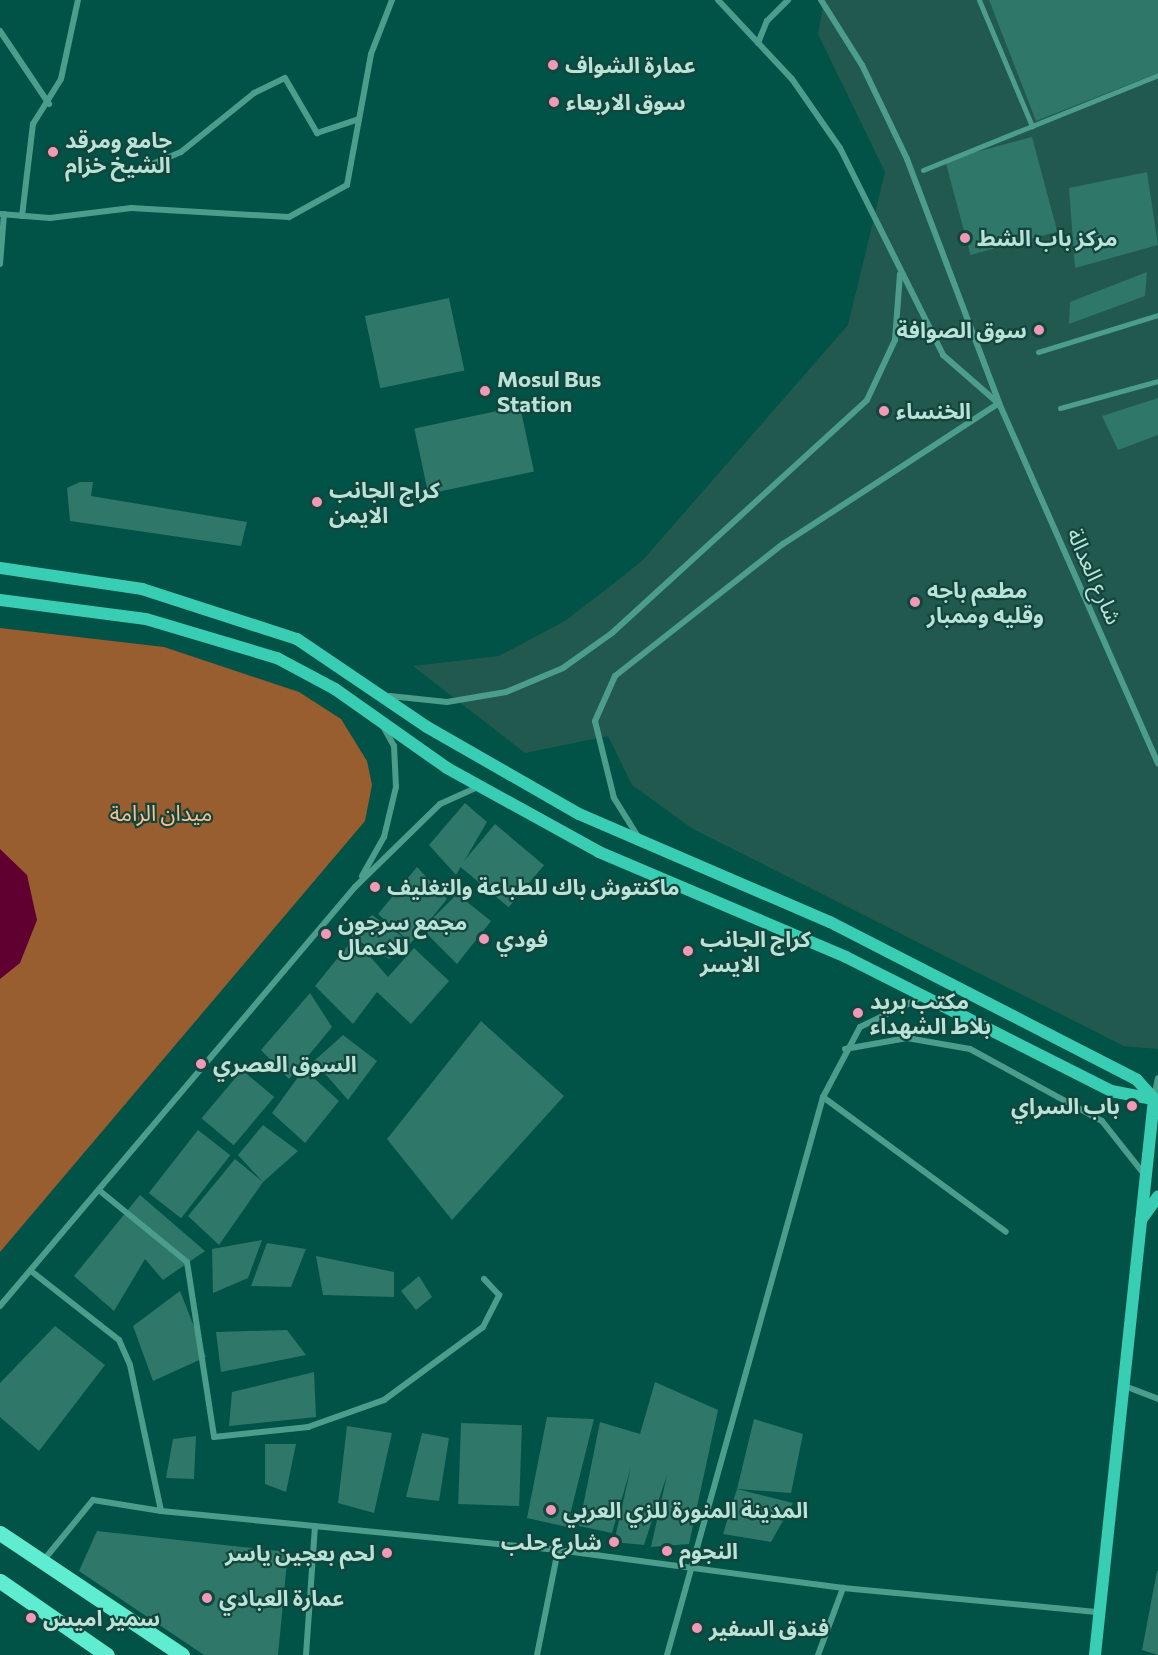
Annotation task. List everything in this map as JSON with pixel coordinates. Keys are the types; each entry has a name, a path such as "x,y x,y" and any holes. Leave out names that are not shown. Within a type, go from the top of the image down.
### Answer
{"main road":[{"path":"0,567 132,587 241,617 297,639 523,784 659,851 904,958 1117,1065 1156,1099"},
{"path":"0,600 116,614 234,643 309,674 480,787 600,852 924,996 1111,1091 1156,1099"},
{"path":"1095,1655 1119,1384 1156,1099"},
{"path":"1138,1225 1158,1197"},
{"path":"0,1533 182,1655"},
{"path":"0,1581 107,1655"}],"street":[{"path":"22,216 33,124 49,104 61,79 78,0"},
{"path":"0,264 2,214 51,218 131,208 290,217 347,185 371,54 392,0"},
{"path":"659,851 626,822 605,773 595,721 615,676 792,538 999,403 943,355 900,274 840,148 792,79 718,0"},
{"path":"758,43 767,21 788,0"},
{"name":"شارع العدالة","path":"821,0 862,65 907,159 999,403 1158,763"},
{"path":"978,0 1032,126"},
{"path":"0,31 49,104"},
{"path":"924,170 1158,75"},
{"path":"133,172 181,152 254,93 285,78 317,133 359,119"},
{"path":"374,688 417,703 477,699 544,677 612,633 867,400 895,340 900,274"},
{"path":"1038,352 1158,315"},
{"path":"1060,408 1158,381"},
{"path":"356,887 384,837 396,787 393,746 381,722"},
{"path":"0,1306 356,887 440,804 480,787"},
{"path":"667,1655 688,1569 823,1097 844,1049 870,1018 924,996"},
{"path":"844,1049 907,1038 970,1049 1094,1115 1127,1147 1145,1175"},
{"path":"1156,1099 1158,1078"},
{"path":"823,1097 1006,1232"},
{"path":"100,1191 187,1262 214,1437 308,1427 384,1400 483,1327 499,1295 484,1279"},
{"path":"31,1270 119,1340 130,1365 161,1511"},
{"path":"1119,1384 1158,1399"},
{"path":"42,1562 93,1500 161,1511 558,1550 843,1588 1099,1612"},
{"path":"306,1655 315,1526"},
{"path":"537,1655 558,1550"},
{"path":"818,1655 843,1588"}],"shaded area":[{"path":"824,0 1158,0 1158,1049 1124,1046 693,829 632,785 608,736 525,753 413,666 499,656 565,621 617,581 643,560 848,325 885,172 818,34"},
{"path":"0,849 27,875 37,920 20,963 0,979"}],"green space":[{"name":"ميدان الرامة","path":"0,628 164,647 299,692 341,719 367,761 372,785 365,821 0,1252"}],"building":[{"path":"989,0 1158,0 1158,73 1036,121"},
{"path":"1032,137 1057,232 970,255 945,160"},
{"path":"1147,172 1158,245 1075,268 1069,188"},
{"path":"1147,272 1145,296 1069,324 1070,302"},
{"path":"449,298 464,370 380,388 365,316"},
{"path":"1158,398 1158,435 1118,450 1102,416"},
{"path":"520,406 534,472 428,494 414,428"},
{"path":"80,482 93,482 91,496 247,522 241,546 70,521 67,488"},
{"path":"465,803 487,822 456,875 429,845"},
{"path":"495,824 544,865 509,907 460,866"},
{"path":"417,867 447,899 425,926 457,894 491,921 457,964 422,929 411,943 378,914"},
{"path":"372,915 411,943 389,959 348,934"},
{"path":"354,938 388,977 414,948 449,981 411,1024 377,992 353,1024 315,986"},
{"path":"310,993 332,1027 289,1079 261,1050"},
{"path":"481,1021 564,1096 452,1220 387,1139"},
{"path":"343,1035 377,1061 348,1100 314,1061"},
{"path":"304,1069 339,1101 305,1143 272,1113"},
{"path":"242,1070 274,1097 234,1145 202,1118"},
{"path":"263,1125 298,1151 263,1182 238,1155"},
{"path":"198,1130 230,1155 181,1218 149,1193"},
{"path":"235,1159 263,1182 219,1245 188,1216"},
{"path":"140,1195 205,1251 163,1280 145,1259 114,1311 74,1276"},
{"path":"262,1240 248,1278 213,1293 212,1249"},
{"path":"267,1243 306,1249 291,1287 251,1286"},
{"path":"316,1256 394,1272 394,1297 323,1295"},
{"path":"419,1276 432,1297 416,1310 401,1291"},
{"path":"180,1291 206,1357 153,1381 133,1326"},
{"path":"55,1326 105,1365 39,1451 0,1417 0,1383"},
{"path":"287,1330 306,1355 221,1372 216,1332"},
{"path":"314,1372 316,1417 229,1426 232,1392"},
{"path":"655,1382 718,1410 689,1544 651,1547 667,1475 644,1545 614,1542 631,1467 612,1533 579,1526 600,1422 640,1434"},
{"path":"547,1417 594,1419 567,1527 527,1518"},
{"path":"754,1419 803,1434 791,1493 737,1489"},
{"path":"461,1423 522,1425 519,1506 458,1504"},
{"path":"347,1426 392,1433 374,1513 338,1503"},
{"path":"422,1433 449,1438 439,1501 406,1497"},
{"path":"196,1436 194,1479 166,1478 173,1439"},
{"path":"265,1444 296,1444 286,1492 265,1484"},
{"path":"737,1489 793,1503 771,1542 723,1534"},
{"path":"97,1531 288,1552 278,1655 204,1655 79,1571"},
{"path":"1158,1571 1158,1655 1142,1650"}],"place":[{"name":"عمارة الشواف","path":"553,65"},
{"name":"سوق الاربعاء","path":"554,102"},
{"name":"جامع ومرقد الشيخ خزام","path":"53,152"},
{"name":"مركز باب الشط","path":"965,238"},
{"name":"سوق الصوافة","path":"1039,330"},
{"name":"Mosul Bus Station","path":"485,391"},
{"name":"الخنساء","path":"884,411"},
{"name":"كراج الجانب الايمن","path":"317,502"},
{"name":"مطعم باجه وقليه وممبار","path":"915,602"},
{"name":"ماكنتوش باك للطباعة والتغليف","path":"375,887"},
{"name":"مجمع سرجون للاعمال","path":"326,934"},
{"name":"فودي","path":"484,939"},
{"name":"كراج الجانب الايسر","path":"688,951"},
{"name":"مكتب بريد بلاط الشهداء","path":"858,1013"},
{"name":"السوق العصري","path":"201,1064"},
{"name":"باب السراي","path":"1132,1106"},
{"name":"المدينة المنورة للزي العربي","path":"551,1510"},
{"name":"شارع حلب","path":"614,1542"},
{"name":"النجوم","path":"667,1551"},
{"name":"لحم بعجين ياسر","path":"387,1553"},
{"name":"عمارة العبادي","path":"207,1598"},
{"name":"سمير اميس","path":"31,1618"},
{"name":"فندق السفير","path":"697,1628"}]}
